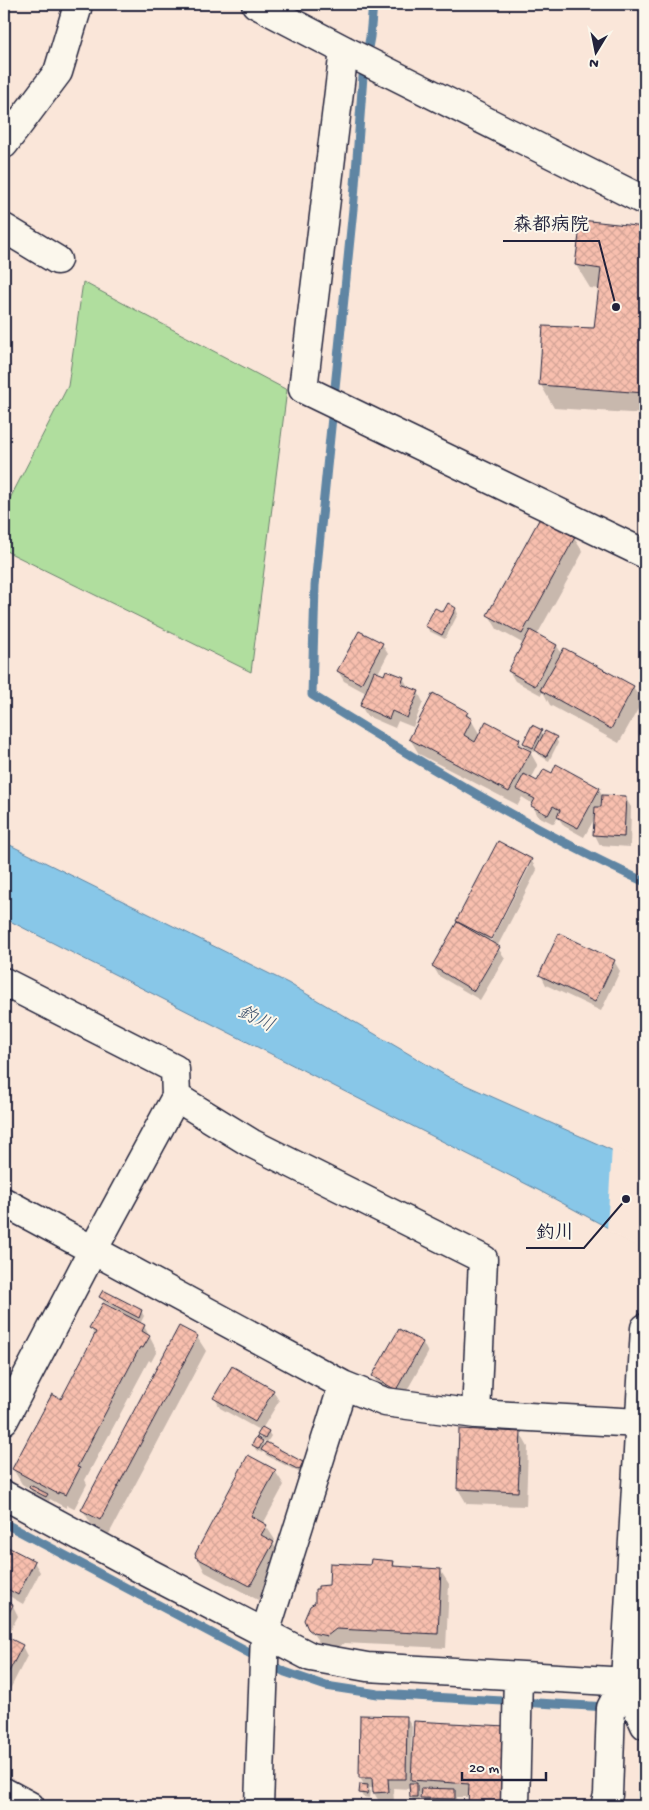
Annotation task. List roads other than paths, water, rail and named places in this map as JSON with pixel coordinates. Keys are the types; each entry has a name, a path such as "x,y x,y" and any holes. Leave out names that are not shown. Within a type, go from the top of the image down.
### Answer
{"street":[{"path":"4,144 58,72 77,4"},
{"path":"256,4 645,201"},
{"path":"344,50 303,389 645,554"},
{"path":"4,228 57,260"},
{"path":"4,982 175,1069 176,1097 4,1420"},
{"path":"176,1097 250,1143 483,1259 476,1414"},
{"path":"4,1202 344,1385 385,1402 476,1414 640,1422"},
{"path":"645,1328 640,1422 641,1485 635,1682 645,1725"},
{"path":"259,1806 265,1633 344,1385"},
{"path":"4,1494 310,1657 367,1667 635,1682"},
{"path":"515,1806 518,1676"},
{"path":"605,1806 608,1795 611,1708 635,1682"},
{"path":"4,1792 30,1806"}],"water":[{"path":"4,842 288,983 450,1078 645,1165 645,1248 540,1191 4,918"}],"waterway":[{"path":"373,4 370,37 363,76 354,199 315,586 312,695 435,770 518,817 645,882"},
{"path":"4,1523 285,1672 326,1686 378,1694 608,1707"}],"place":[{"name":"森都病院","path":"616,307"},
{"name":"釣川","path":"626,1199"}]}
